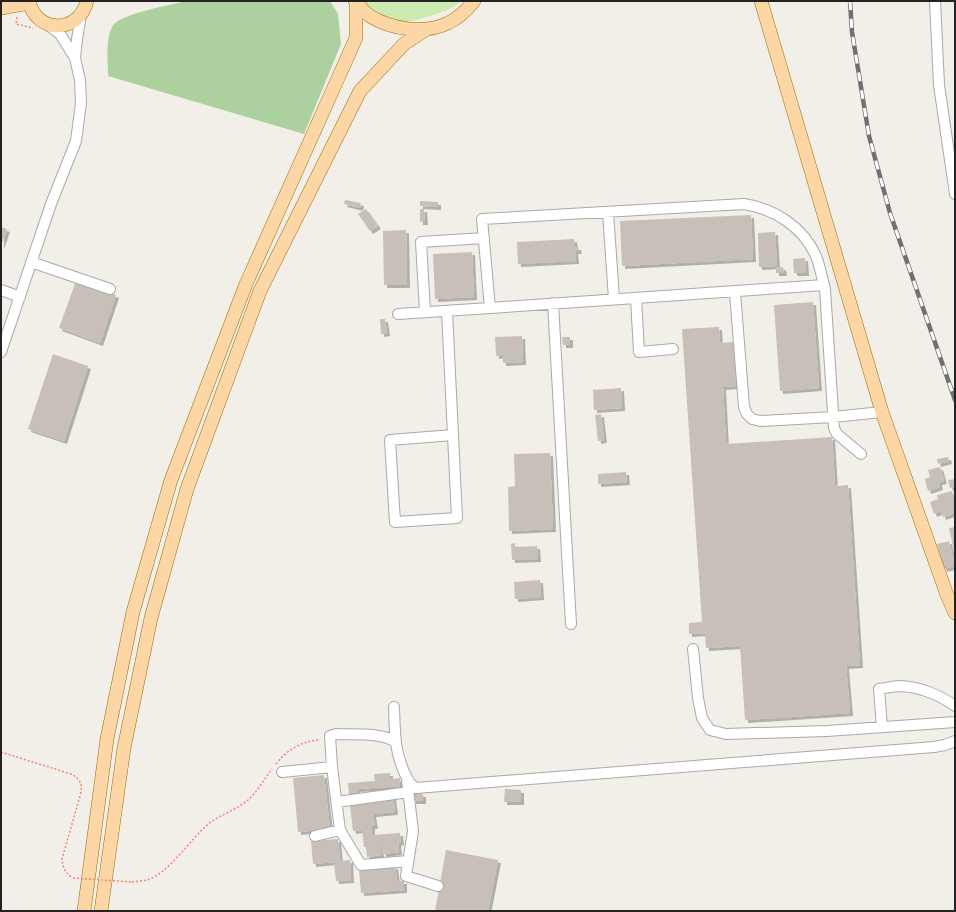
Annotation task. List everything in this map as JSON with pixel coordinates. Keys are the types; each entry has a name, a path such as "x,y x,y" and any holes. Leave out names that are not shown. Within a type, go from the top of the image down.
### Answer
{"main road":[{"path":"761,1 882,412 947,596 955,613"},
{"path":"1,8 29,2 32,12 39,20 48,25 58,26 66,25 74,21 86,6"},
{"path":"356,2 370,16 389,25 427,29"},
{"path":"84,911 107,739 133,612 171,480 246,284 356,38 356,2"},
{"path":"101,911 124,748 152,618 187,489 260,291 360,91 404,44 427,29 448,23 466,11 474,3"}],"street":[{"path":"935,1 939,85 955,194"},
{"path":"1,352 51,204 76,142 80,103 80,80 75,58 77,39 86,6"},
{"path":"48,25 60,34 75,58"},
{"path":"490,308 482,219 744,204 759,206 774,213 792,225 808,242 816,257 824,285 834,428 837,434 861,454"},
{"path":"608,212 614,299"},
{"path":"425,312 421,242 484,238"},
{"path":"32,262 110,289"},
{"path":"398,314 824,285"},
{"path":"1,290 20,297"},
{"path":"735,292 742,396 747,414 752,419 760,421 882,412"},
{"path":"636,298 639,352 673,349"},
{"path":"553,303 571,624"},
{"path":"447,310 458,518 395,522 390,440 453,435"},
{"path":"693,649 698,698 702,718 710,730 726,734 827,731 955,722"},
{"path":"882,727 879,689 901,686 921,690 944,698 955,706"},
{"path":"394,707 397,755 411,786 421,788 934,747 955,741"},
{"path":"396,742 389,737 336,734 330,736 332,767 340,830 360,864 408,861"},
{"path":"282,772 332,767"},
{"path":"407,779 413,831 406,876 438,886"},
{"path":"337,802 409,792"},
{"path":"315,836 340,830"}],"path":[{"path":"1,752 71,774 77,777 80,782 82,788 62,859 63,868 68,875 73,878 132,882 148,880 158,875 179,855 203,828 214,819 247,801 256,792 281,758 295,746 306,741 330,740"}],"green space":[{"path":"186,1 330,1 338,14 341,44 304,134 108,76 108,39 112,27 116,22 134,14"},
{"path":"364,1 461,1 450,9 400,24 368,6"}],"building":[{"path":"345,200 361,203 360,208 344,204"},
{"path":"420,201 438,202 438,207 420,206"},
{"path":"366,209 378,226 370,231 358,214"},
{"path":"420,209 424,209 425,222 420,222"},
{"path":"751,215 753,259 622,266 620,221"},
{"path":"1,227 7,229 1,246"},
{"path":"406,230 407,285 384,285 383,231"},
{"path":"775,232 777,266 759,267 758,233"},
{"path":"574,239 575,247 578,247 579,251 575,251 576,261 518,264 517,242"},
{"path":"472,252 474,297 435,299 433,254"},
{"path":"805,258 806,273 794,273 793,259"},
{"path":"783,267 784,273 776,273 776,268"},
{"path":"76,281 116,295 100,343 59,328"},
{"path":"813,302 819,388 780,391 774,305"},
{"path":"380,319 385,319 387,333 381,334"},
{"path":"719,327 720,343 733,342 736,386 723,387 726,444 832,437 835,486 848,485 860,665 846,666 850,713 745,720 740,646 706,648 705,633 689,634 689,623 702,622 682,329"},
{"path":"522,336 523,362 503,363 503,355 496,356 495,337"},
{"path":"562,337 570,337 570,345 563,345"},
{"path":"53,354 88,366 64,441 28,429"},
{"path":"621,388 622,408 594,410 593,390"},
{"path":"601,414 604,440 598,441 595,415"},
{"path":"550,453 553,529 509,531 508,487 515,486 514,454"},
{"path":"948,457 949,461 938,464 937,459"},
{"path":"940,467 944,481 939,482 940,487 928,491 925,479 930,477 928,470"},
{"path":"626,472 627,482 598,484 598,474"},
{"path":"955,479 955,487 950,488 948,480"},
{"path":"952,491 955,501 955,513 943,517 941,511 934,514 930,502 938,499 937,495"},
{"path":"955,527 955,551 954,551 949,528"},
{"path":"949,541 955,566 944,569 937,544"},
{"path":"515,543 515,547 537,546 538,559 512,560 511,544"},
{"path":"540,580 541,597 515,599 514,582"},
{"path":"390,773 390,779 400,778 400,786 357,789 358,794 349,795 348,783 375,781 374,774"},
{"path":"324,775 330,829 298,832 293,778"},
{"path":"505,789 521,790 521,802 504,802"},
{"path":"413,793 423,794 423,801 413,801"},
{"path":"393,796 395,812 373,814 375,826 372,826 372,835 400,833 401,842 398,843 399,852 383,854 382,845 380,845 381,855 367,857 362,830 353,831 350,805 359,804 358,800"},
{"path":"338,839 340,861 350,860 351,880 336,881 334,862 313,864 311,841"},
{"path":"446,850 498,860 488,911 435,911"},
{"path":"395,866 397,881 404,881 404,890 361,893 359,869"}],"railway":[{"path":"850,1 852,32 869,136 890,213 955,400"}]}
